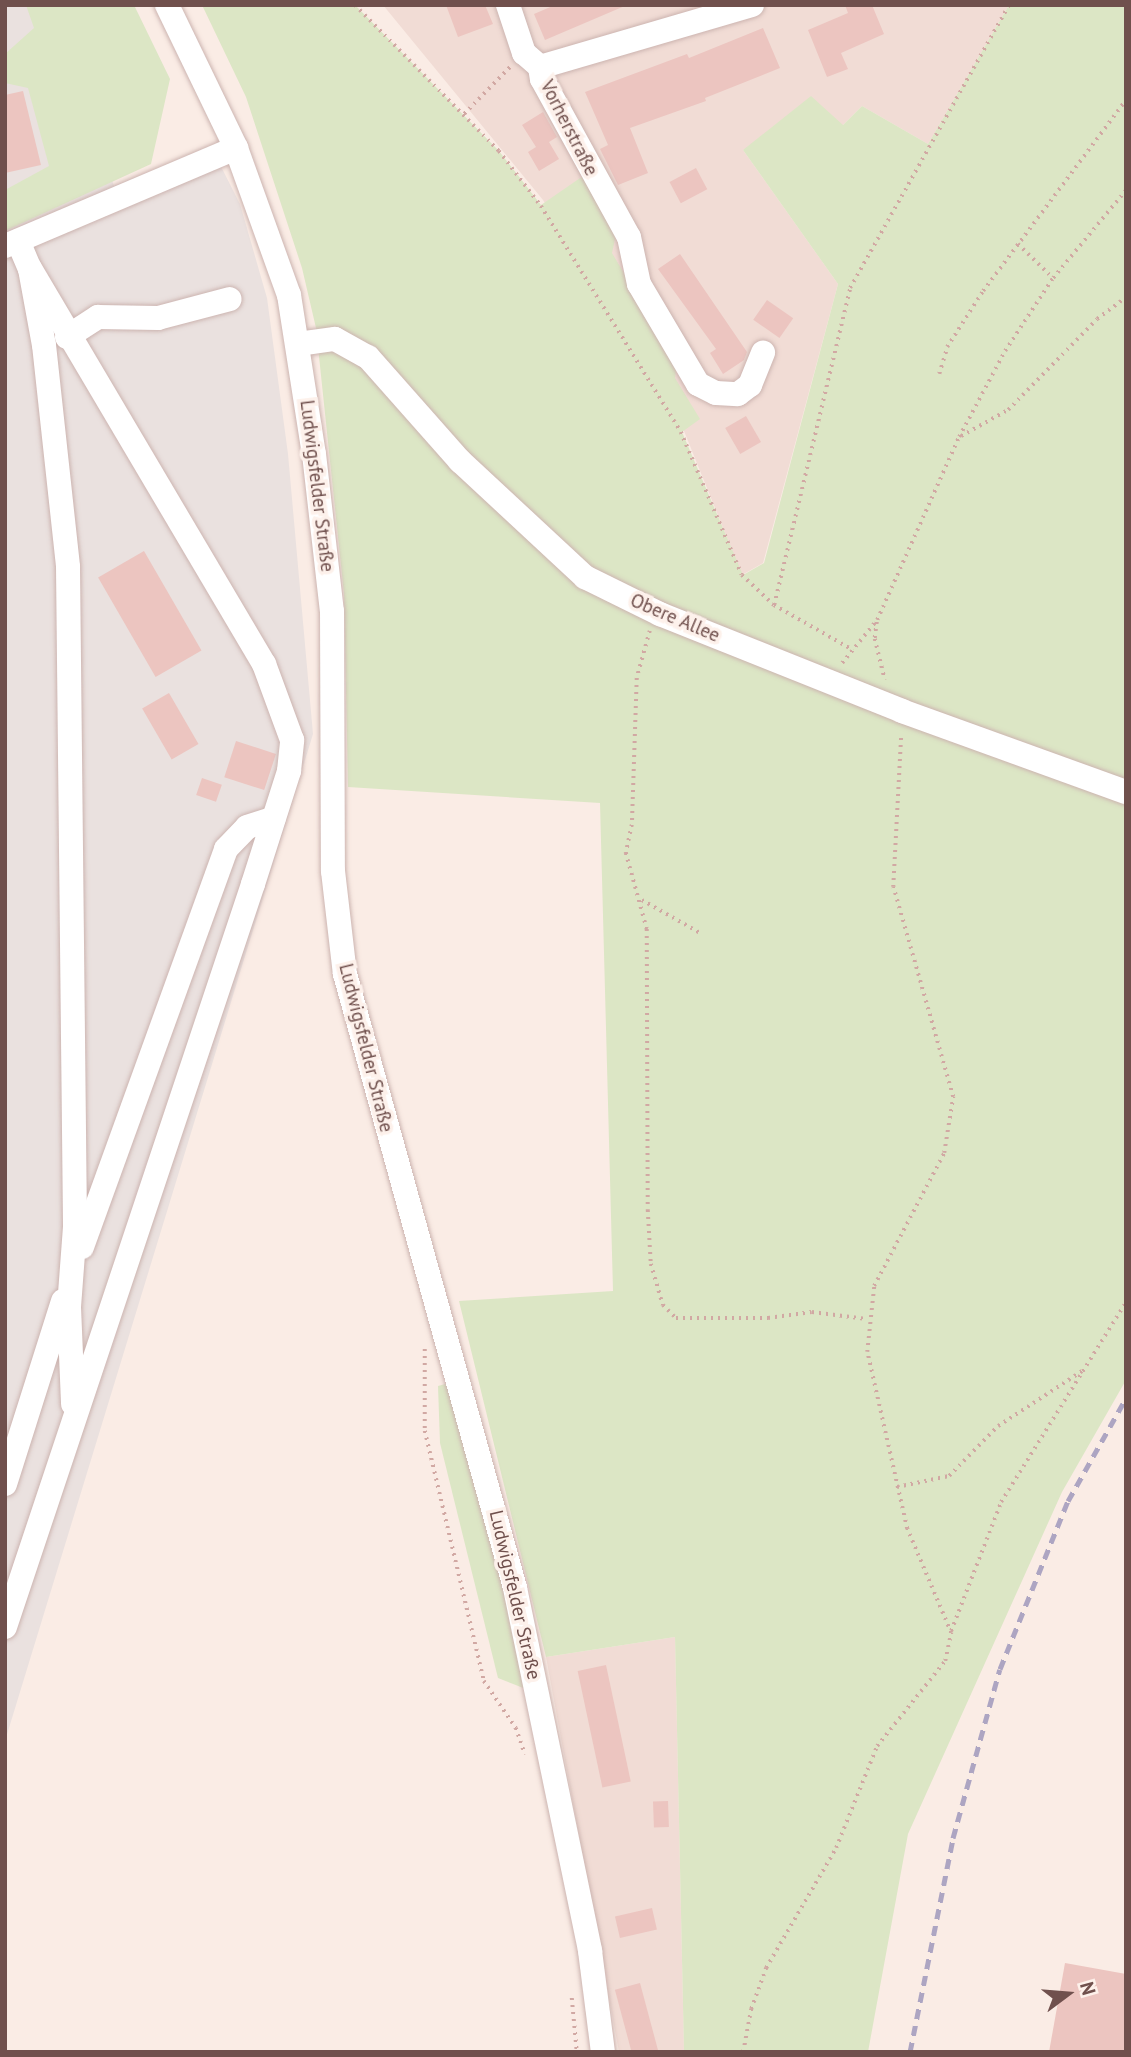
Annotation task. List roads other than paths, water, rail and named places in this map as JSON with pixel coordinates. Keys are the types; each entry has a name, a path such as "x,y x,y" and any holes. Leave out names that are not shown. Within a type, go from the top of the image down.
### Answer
{"street":[{"name":"Ludwigsfelder Straße","path":"167,5 236,148 275,244 298,344 332,611 333,871 345,974 356,1027 518,1601 590,1951 603,2052"},
{"path":"508,5 532,60"},
{"name":"Vorherstraße","path":"752,5 532,60 629,237 639,284 698,384 716,393 738,394 750,385 763,352"},
{"path":"5,1627 274,818 289,771 292,740 264,664 67,337 30,269 11,244 236,148"},
{"path":"30,269 44,345 68,567 75,1227 72,1275 74,1424"},
{"path":"67,337 97,317 158,318 230,299"},
{"name":"Obere Allee","path":"298,344 335,339 350,343 535,534 586,577 660,614 838,682 894,707 1126,792"},
{"path":"5,1484 72,1275 226,849 247,827 274,818"}],"railway":[{"path":"910,2052 953,1838 1000,1669 1068,1501 1126,1398"}]}
